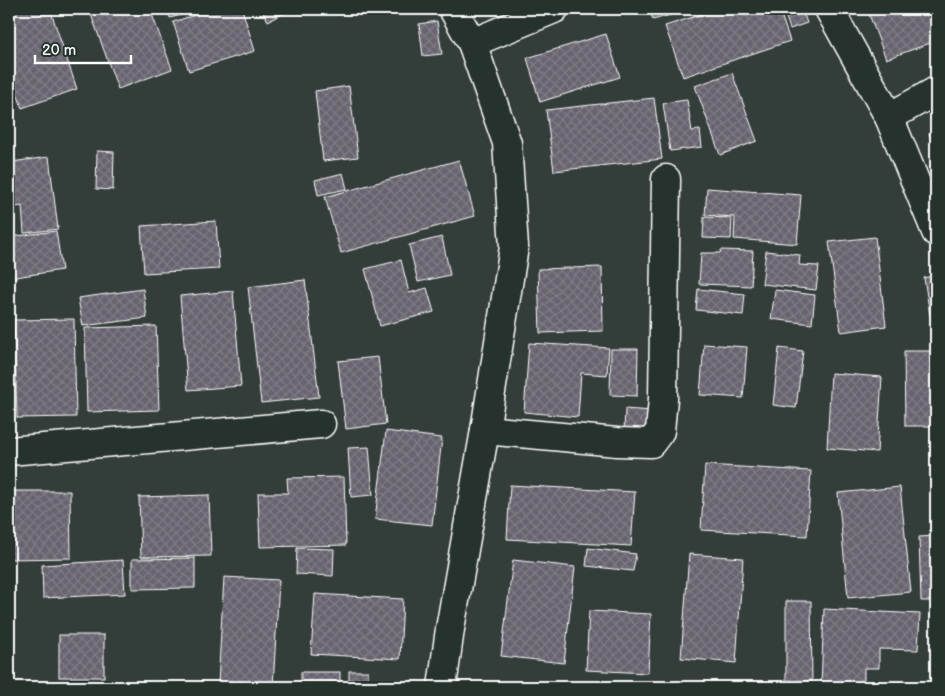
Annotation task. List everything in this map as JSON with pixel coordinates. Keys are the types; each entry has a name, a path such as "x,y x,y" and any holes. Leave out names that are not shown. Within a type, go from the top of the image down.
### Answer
{"street":[{"path":"442,687 514,247 507,143 472,43 453,9"},
{"path":"472,43 554,9"},
{"path":"829,9 889,117 936,232"},
{"path":"889,117 936,91"},
{"path":"485,430 617,442 650,443 660,431 663,399 666,178"},
{"path":"9,451 322,424"}],"building":[{"path":"9,9 50,9 77,89 22,108 9,68"},
{"path":"89,9 150,9 172,69 118,89"},
{"path":"168,9 204,9 170,18"},
{"path":"214,9 242,9 255,51 189,71 173,22"},
{"path":"261,9 293,9 268,21"},
{"path":"649,9 691,9 653,20"},
{"path":"708,9 779,9 790,41 683,77 665,26 709,12"},
{"path":"783,9 802,9 807,23 790,29"},
{"path":"867,9 936,9 936,41 886,59"},
{"path":"437,21 442,54 423,56 419,24"},
{"path":"606,34 620,77 540,102 527,58"},
{"path":"732,73 757,141 720,155 695,86"},
{"path":"349,86 358,157 323,161 315,91"},
{"path":"654,98 662,159 554,171 546,110"},
{"path":"687,100 692,131 700,130 702,147 670,151 663,103"},
{"path":"936,131 936,155 929,133"},
{"path":"9,149 11,162 49,157 58,229 24,233 22,206 9,208"},
{"path":"97,151 114,152 113,190 96,189"},
{"path":"459,160 475,216 341,253 325,197"},
{"path":"343,173 347,189 318,195 315,180"},
{"path":"707,188 801,195 797,244 734,239 735,217 705,215"},
{"path":"704,217 732,218 731,239 703,238"},
{"path":"216,221 219,269 144,273 141,226"},
{"path":"56,231 62,270 9,278 9,237"},
{"path":"442,237 450,275 418,282 409,245"},
{"path":"875,237 886,326 841,332 829,242"},
{"path":"721,250 753,251 751,286 699,284 701,253 720,253"},
{"path":"766,251 800,255 799,265 819,266 816,290 762,284"},
{"path":"401,260 409,293 427,288 434,312 380,326 365,269"},
{"path":"602,267 603,331 540,333 538,269"},
{"path":"936,275 936,314 930,315 924,278"},
{"path":"305,280 319,397 261,403 248,287"},
{"path":"143,289 147,318 83,326 78,298"},
{"path":"698,289 745,294 743,315 696,310"},
{"path":"775,290 815,295 812,324 771,319"},
{"path":"233,291 241,386 188,390 180,296"},
{"path":"74,319 76,417 17,418 14,320"},
{"path":"156,326 159,410 87,412 85,328"},
{"path":"529,343 609,348 607,375 581,373 578,417 524,412"},
{"path":"704,344 747,347 743,398 700,395"},
{"path":"779,348 803,351 796,408 773,405"},
{"path":"611,349 638,349 637,396 610,395"},
{"path":"904,351 936,351 936,426 905,426"},
{"path":"378,357 386,424 346,429 338,361"},
{"path":"831,373 882,377 877,452 827,448"},
{"path":"625,409 652,411 650,433 624,431"},
{"path":"386,431 442,438 432,525 375,519"},
{"path":"369,447 373,495 351,497 348,448"},
{"path":"705,465 811,471 807,536 701,530"},
{"path":"344,477 346,545 260,547 258,493 288,493 287,478"},
{"path":"510,485 635,492 631,546 507,539"},
{"path":"900,487 911,592 848,598 838,493"},
{"path":"9,491 70,491 71,558 9,559"},
{"path":"209,495 211,556 141,557 139,497"},
{"path":"936,536 936,601 921,601 919,537"},
{"path":"297,548 334,549 333,576 296,574"},
{"path":"588,548 636,554 633,571 586,566"},
{"path":"689,554 743,558 736,663 681,658"},
{"path":"195,558 195,588 132,589 132,559"},
{"path":"123,560 125,594 43,598 42,565"},
{"path":"513,560 575,567 564,663 501,656"},
{"path":"224,577 279,580 273,687 218,685"},
{"path":"315,594 403,599 400,659 311,654"},
{"path":"786,601 811,601 812,681 786,681"},
{"path":"824,609 920,614 918,650 879,649 879,668 864,668 864,687 821,687"},
{"path":"589,611 651,614 648,673 586,670"},
{"path":"59,635 104,635 104,677 59,677"},
{"path":"349,671 368,671 368,687 349,687"},
{"path":"301,672 340,672 340,687 301,687"},
{"path":"94,685 94,687 66,687"}]}
